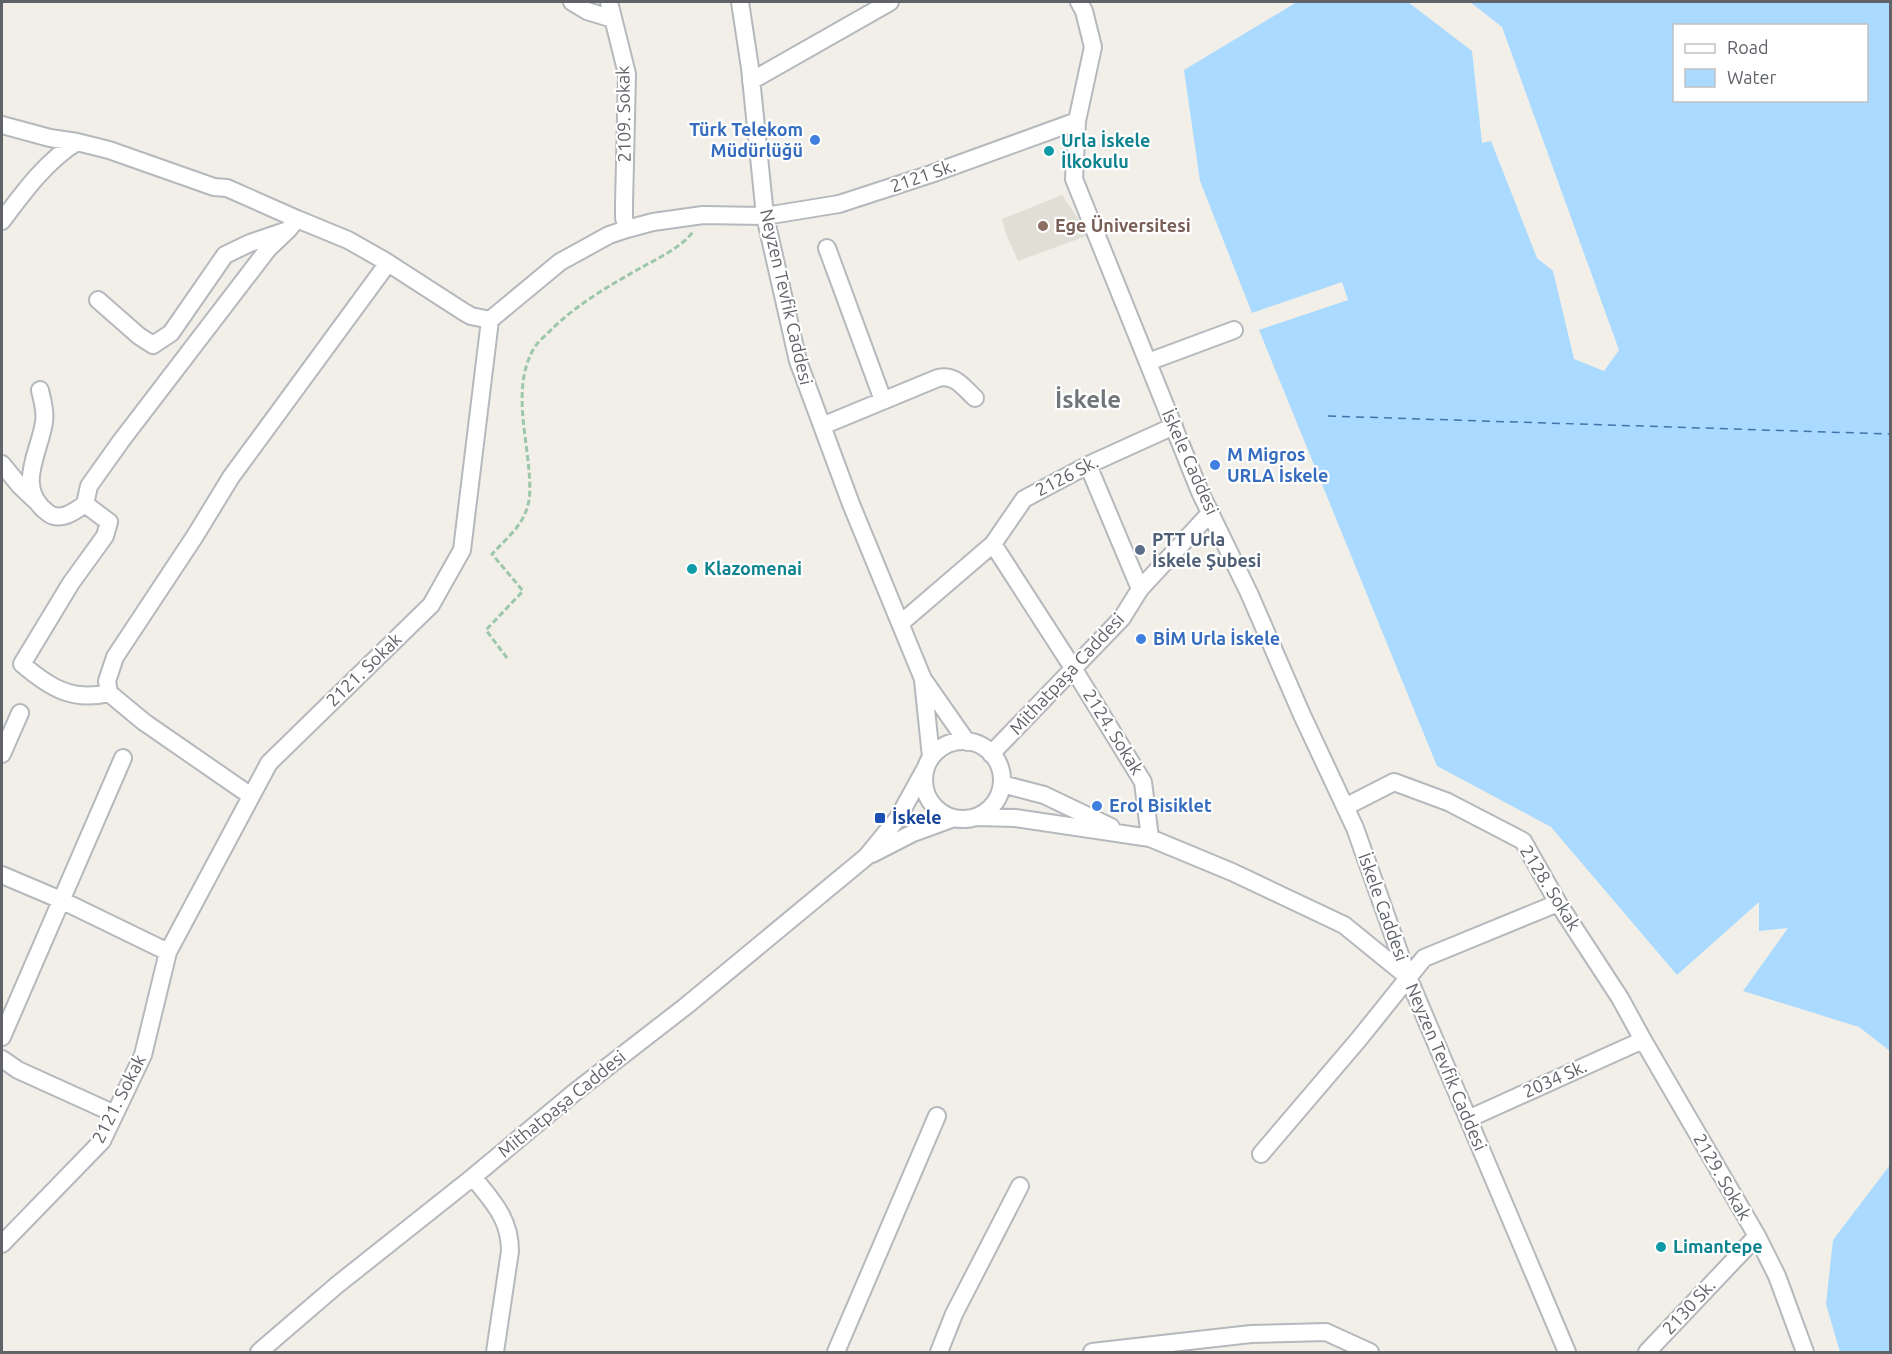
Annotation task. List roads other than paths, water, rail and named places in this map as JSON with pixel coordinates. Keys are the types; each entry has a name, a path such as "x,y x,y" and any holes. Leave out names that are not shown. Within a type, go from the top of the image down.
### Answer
{"street":[{"path":"572,2 613,19"},
{"name":"2109. Sokak","path":"609,2 627,74 624,204 627,229"},
{"name":"Neyzen Tevfik Caddesi","path":"740,2 765,216 798,362 851,504 923,679"},
{"path":"751,81 890,2"},
{"name":"İskele Caddesi","path":"1079,2 1084,11 1093,46 1077,121 1074,179 1200,492 1250,592 1302,715 1354,828 1408,977"},
{"name":"2121 Sk.","path":"765,216 839,204 931,174 1077,121"},
{"path":"2,124 50,138 109,150 214,187 227,188 293,224 348,240 471,316 490,320 560,262 609,235 653,222 703,215 765,216"},
{"path":"2,221 24,191 53,160 77,142"},
{"path":"98,300 139,336 153,345 171,333 225,255 293,224"},
{"path":"2,464 20,486 51,515 60,517 69,515 85,504 89,486 120,441 268,249 293,224"},
{"path":"827,248 883,400"},
{"path":"251,796 144,722 109,693 107,681 115,657 231,477 388,263"},
{"name":"2121. Sokak","path":"2,1244 102,1141 142,1055 168,952 269,762 431,604 462,550 490,320"},
{"path":"1148,362 1234,330"},
{"path":"822,426 947,376 956,380 975,398"},
{"path":"37,502 30,479 45,420 40,390"},
{"name":"2126 Sk.","path":"901,623 993,544 1024,499 1088,465 1173,426"},
{"path":"1088,465 1140,589"},
{"path":"85,504 108,522 105,536 70,583 22,664 45,681 72,696 93,697 109,693"},
{"name":"Mithatpaşa Caddesi","path":"992,754 1122,618 1140,589 1211,512"},
{"name":"2124. Sokak","path":"993,544 1143,782 1150,838"},
{"path":"923,679 967,742"},
{"path":"866,857 898,818 928,763 947,745 967,742 984,748 992,754 1001,773 1002,784 999,794 994,804 986,811 977,817 967,819 954,818 942,813 933,805 926,794 924,782 928,763 923,679"},
{"path":"2,754 20,713"},
{"path":"2,1037 123,758"},
{"name":"2128. Sokak","path":"1345,807 1391,776 1448,802 1523,841 1558,903 1620,998 1643,1040"},
{"name":"Neyzen Tevfik Caddesi","path":"1002,784 1044,795 1125,833"},
{"name":"Neyzen Tevfik Caddesi","path":"977,817 1015,818 1150,838 1232,872 1344,926 1408,977 1567,1353"},
{"path":"866,857 913,833 954,818"},
{"name":"Mithatpaşa Caddesi","path":"259,1353 337,1285 575,1092 686,1006 866,857"},
{"path":"2,875 61,900 168,952"},
{"path":"1262,1154 1424,958 1558,903"},
{"name":"2034 Sk.","path":"1468,1119 1643,1040"},
{"name":"2129. Sokak","path":"1643,1040 1757,1236 1777,1276 1805,1353"},
{"path":"2,1059 18,1070 115,1114"},
{"path":"836,1353 936,1116"},
{"path":"473,1177 500,1212 508,1227 510,1239 495,1353"},
{"path":"939,1353 954,1314 1020,1186"},
{"name":"2130 Sk.","path":"1647,1353 1757,1236"},
{"path":"1092,1353 1251,1334 1326,1332 1370,1353"}],"water":[{"path":"1297,2 1408,2 1472,51 1482,143 1491,141 1537,258 1553,271 1574,359 1604,371 1619,350 1502,27 1470,2 1890,2 1890,1051 1859,1027 1743,991 1788,928 1759,931 1759,902 1677,975 1551,827 1437,766 1259,330 1348,300 1342,282 1252,313 1200,181 1184,70"},
{"path":"1890,1165 1890,1352 1840,1352 1826,1304 1833,1240"}],"place":[{"name":"Türk Telekom Müdürlüğü","path":"815,140"},
{"name":"Urla İskele İlkokulu","path":"1049,151"},
{"name":"Ege Üniversitesi","path":"1043,226"},
{"name":"M Migros URLA İskele","path":"1215,465"},
{"name":"PTT Urla İskele Şubesi","path":"1140,550"},
{"name":"Klazomenai","path":"692,569"},
{"name":"BİM Urla İskele","path":"1141,639"},
{"name":"Erol Bisiklet","path":"1097,806"},
{"name":"İskele","path":"880,818"},
{"name":"Limantepe","path":"1661,1247"}],"district":[{"name":"İskele","path":"1088,400"}]}
